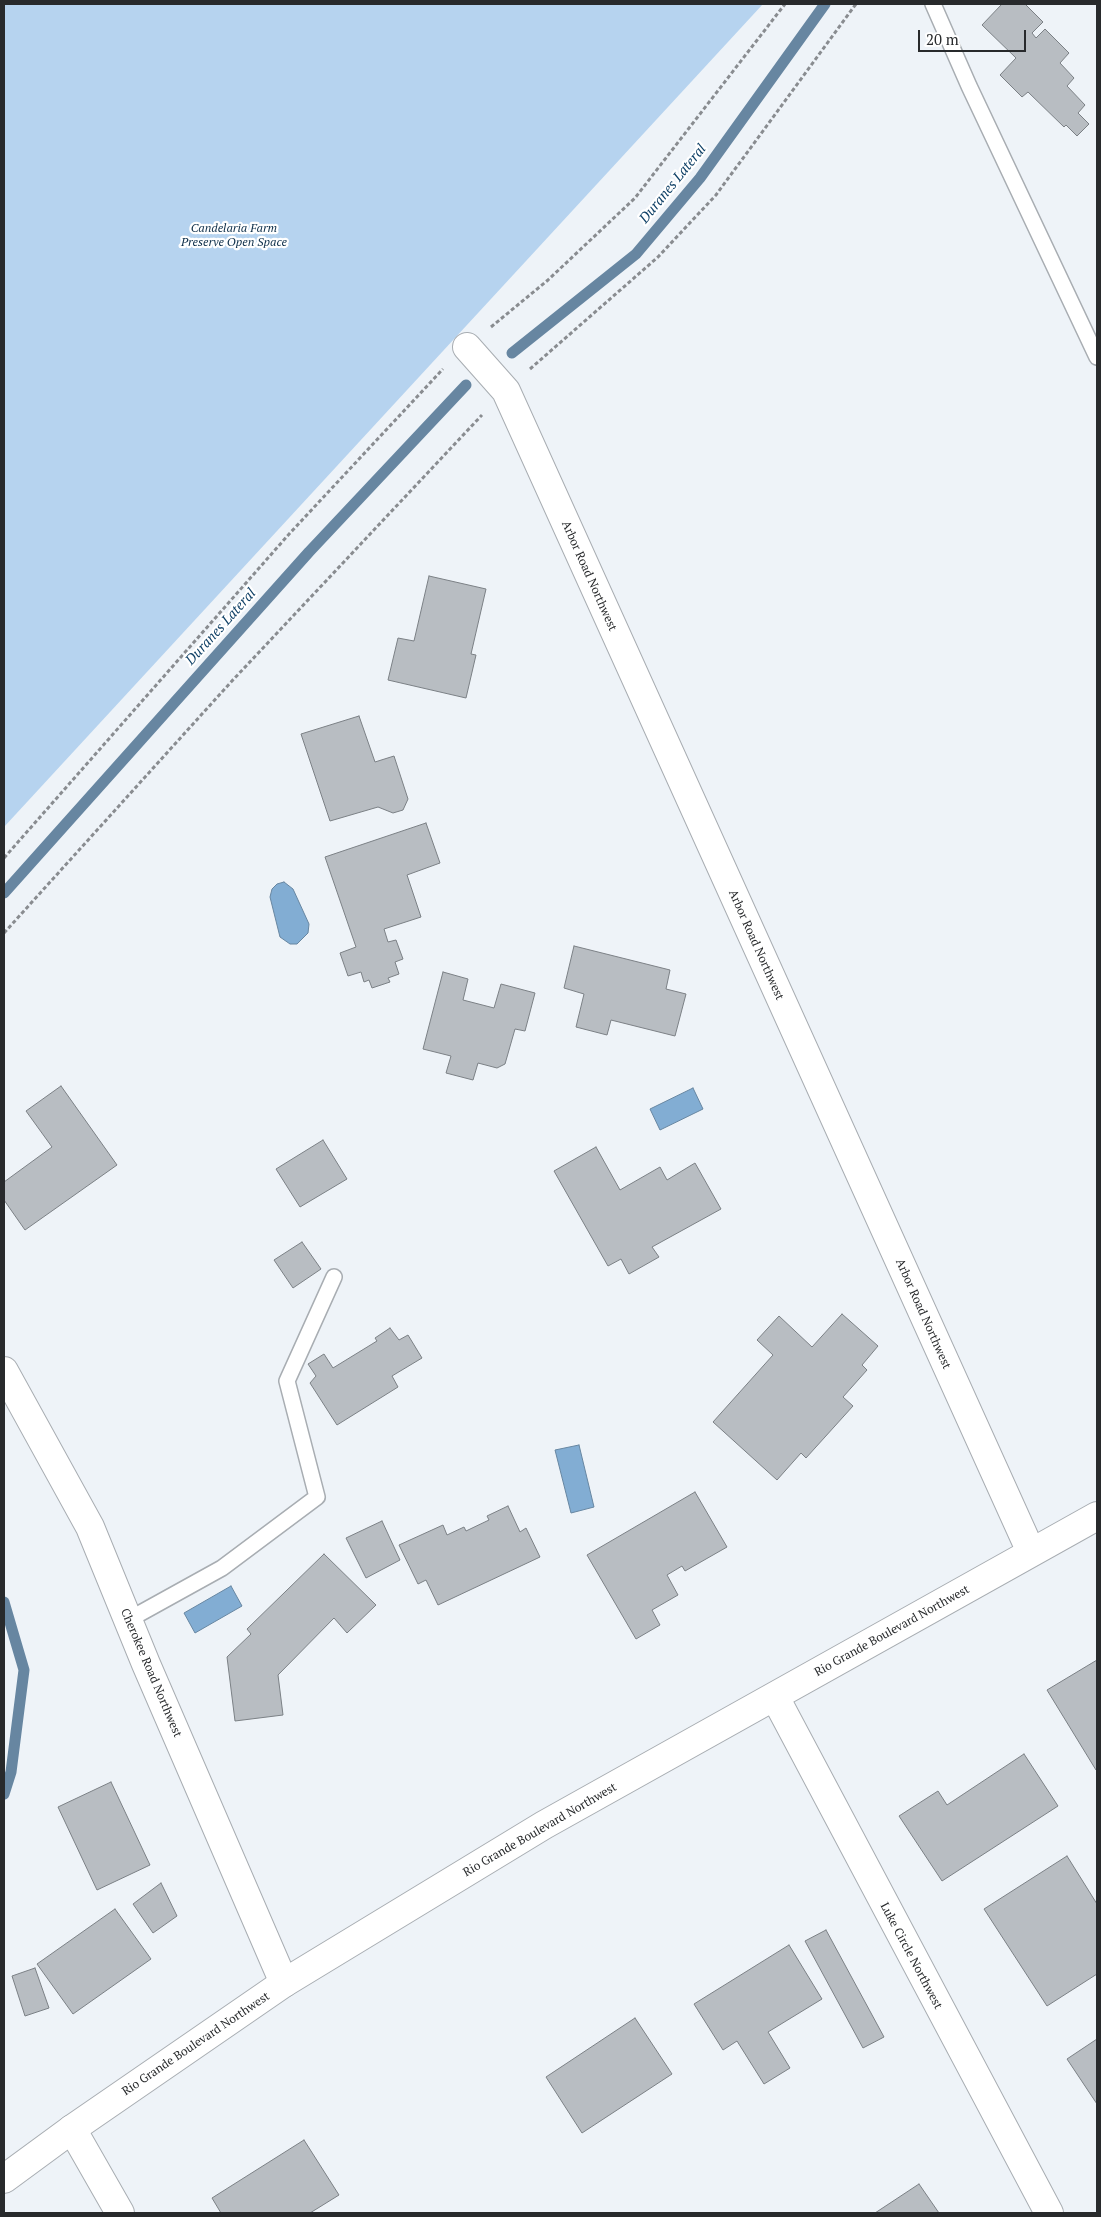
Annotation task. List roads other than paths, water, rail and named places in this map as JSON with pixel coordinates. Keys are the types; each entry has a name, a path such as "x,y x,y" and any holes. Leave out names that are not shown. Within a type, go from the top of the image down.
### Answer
{"street":[{"name":"Arbor Road Northwest","path":"467,347 506,391 1031,1552"},
{"name":"Cherokee Road Northwest","path":"4,1371 90,1527 284,1983"},
{"name":"Rio Grande Boulevard Northwest","path":"4,2179 72,2129 284,1983 544,1825 1097,1516"},
{"name":"Luke Circle Northwest","path":"775,1697 1049,2213"},
{"path":"72,2129 120,2213"}],"lane":[{"path":"934,4 969,86 1097,357"},
{"path":"128,1620 222,1568 317,1497 287,1382 334,1277"}],"waterway":[{"name":"Duranes Lateral","path":"512,353 636,254 700,178 825,4"},
{"name":"Duranes Lateral","path":"4,893 309,552 466,385"},
{"path":"4,1602 24,1670 11,1772 4,1794"}],"park label":[{"name":"Candelaria Farm Preserve Open Space","path":"234,236"}]}
